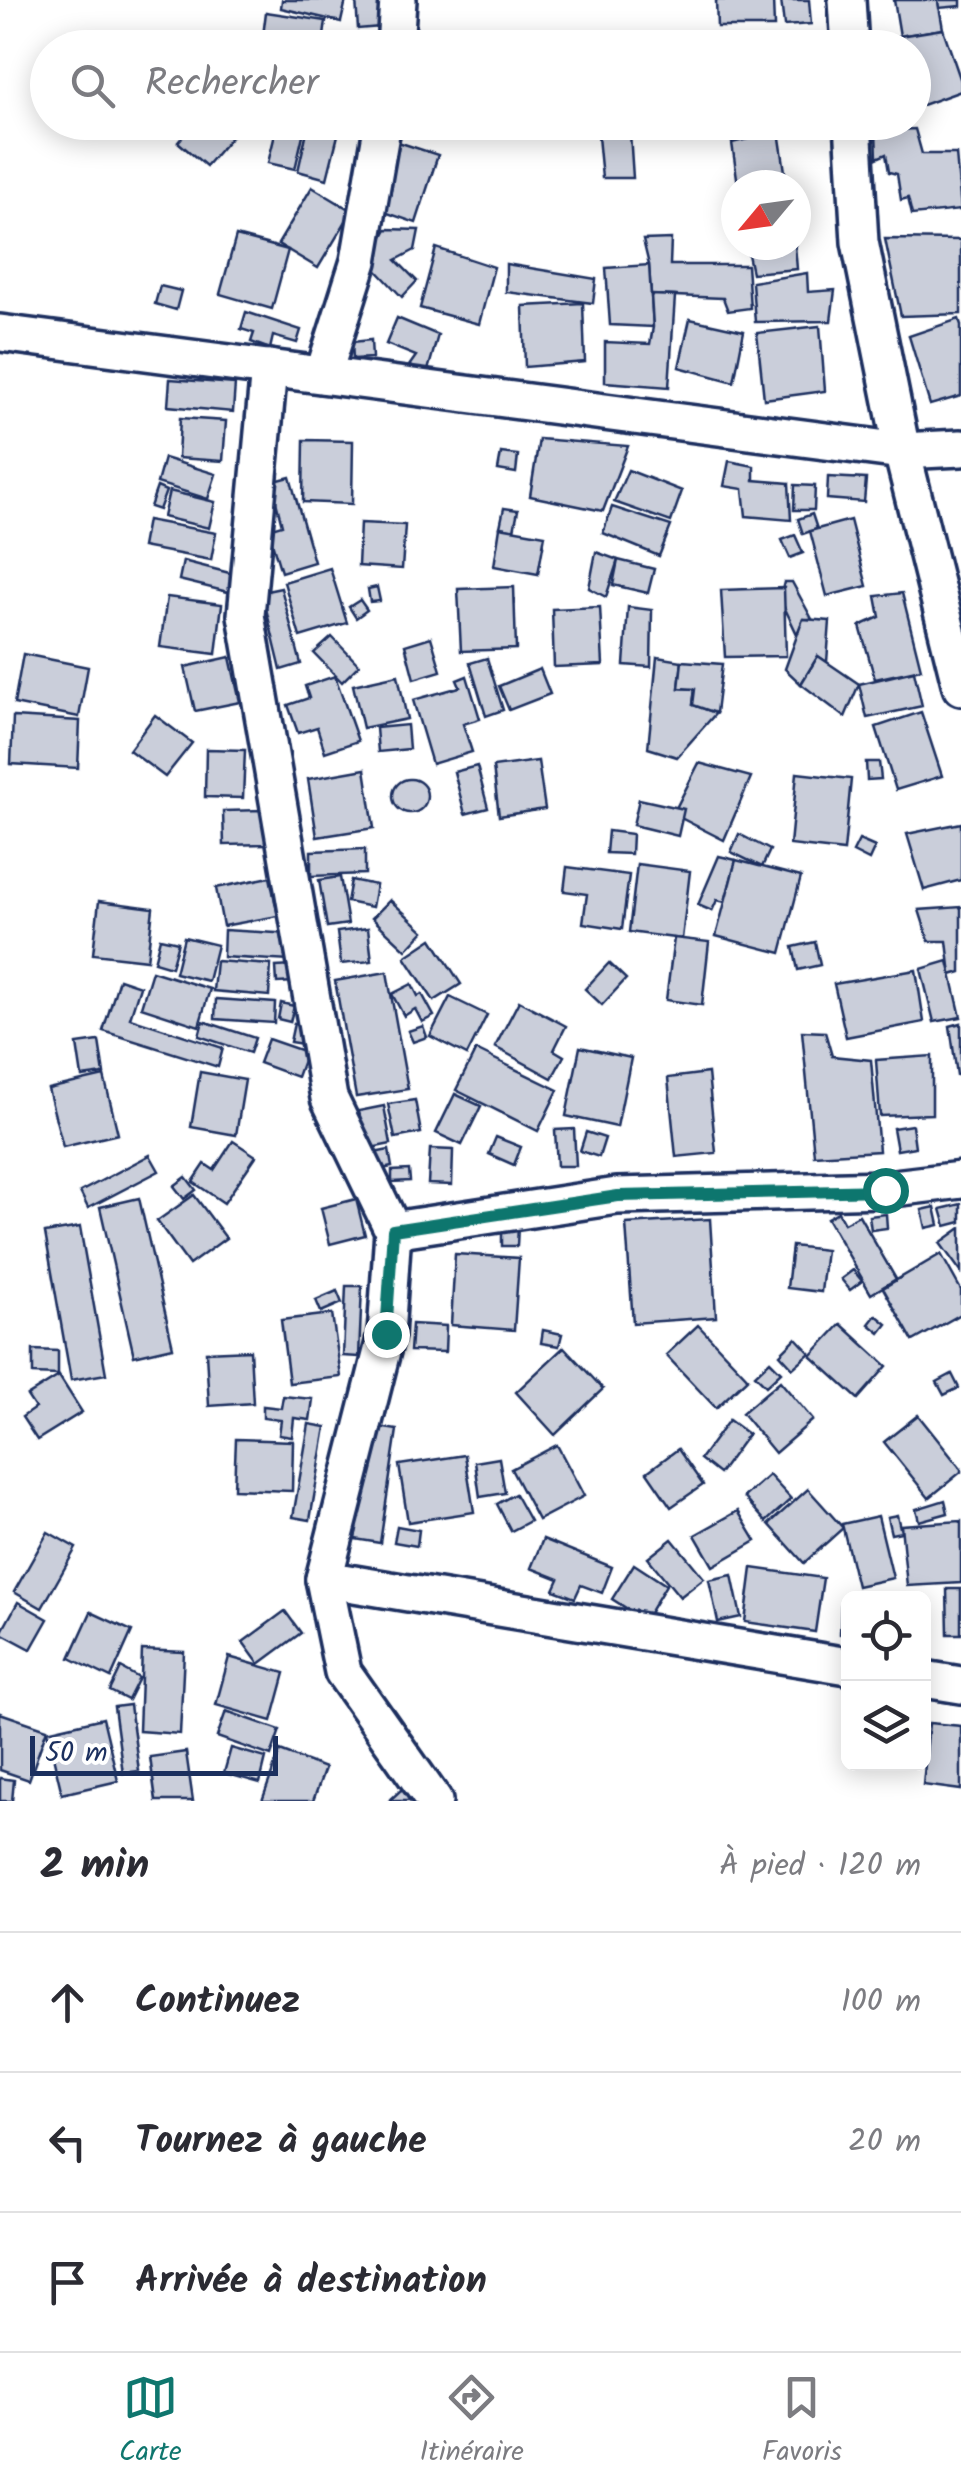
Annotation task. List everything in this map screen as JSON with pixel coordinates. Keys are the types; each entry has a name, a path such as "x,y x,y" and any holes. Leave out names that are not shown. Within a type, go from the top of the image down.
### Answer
{"street":[{"path":"396,30 398,0"},
{"path":"847,0 849,30"},
{"path":"323,375 359,261 380,140"},
{"path":"855,140 860,242 902,451 961,687"},
{"path":"0,333 902,451 961,448"},
{"path":"269,368 246,615 329,1098 393,1230 386,1334 324,1579 342,1672 434,1801"},
{"path":"393,1230 618,1196 885,1190 961,1180"},
{"path":"324,1579 841,1665"},
{"path":"931,1680 961,1685"}],"building":[{"path":"282,0 346,0 341,22 281,8"},
{"path":"356,0 379,0 380,27 358,29"},
{"path":"716,0 773,0 774,27 717,27"},
{"path":"781,0 809,0 811,24 784,26"},
{"path":"894,0 938,0 943,29 899,30"},
{"path":"938,0 961,0 961,6 939,8"},
{"path":"266,12 326,21 325,30 264,30"},
{"path":"943,29 961,91 931,102 931,31"},
{"path":"180,140 228,140 206,166"},
{"path":"274,140 302,140 295,169 268,163"},
{"path":"305,140 337,140 327,179 298,171"},
{"path":"598,140 630,140 633,178 602,178"},
{"path":"780,140 785,170 736,170 732,143"},
{"path":"876,140 918,140 922,154 956,154 961,210 912,215 908,198 901,200 897,174 889,172 886,154 877,158"},
{"path":"395,141 438,155 416,223 373,208"},
{"path":"312,187 352,211 318,268 278,244"},
{"path":"387,229 419,230 415,250 396,260 417,281 402,297 369,262"},
{"path":"236,236 288,250 272,309 220,294"},
{"path":"671,239 670,265 747,265 750,308 728,311 723,298 651,295 643,240"},
{"path":"885,239 961,240 961,314 901,316"},
{"path":"436,248 494,267 479,324 420,308"},
{"path":"749,260 796,260 797,269 752,273"},
{"path":"506,264 596,279 593,303 506,292"},
{"path":"649,265 653,327 610,325 606,268"},
{"path":"807,273 808,292 835,290 831,321 755,322 752,282"},
{"path":"160,286 181,291 176,310 155,304"},
{"path":"651,295 675,296 669,387 605,382 605,342 650,344"},
{"path":"583,303 585,362 525,367 523,306"},
{"path":"246,312 301,330 297,343 273,336 270,349 251,342 254,333 241,329"},
{"path":"397,318 438,335 427,374 409,366 416,356 386,344"},
{"path":"690,319 744,331 734,382 679,367"},
{"path":"959,319 961,396 930,405 909,336"},
{"path":"820,326 825,391 764,399 757,333"},
{"path":"371,340 372,358 353,359 352,342"},
{"path":"170,379 235,384 233,412 168,406"},
{"path":"180,418 226,421 223,461 178,458"},
{"path":"539,439 628,446 603,511 530,496"},
{"path":"304,440 353,441 352,504 303,502"},
{"path":"501,453 518,455 516,473 498,470"},
{"path":"164,458 216,474 208,499 157,483"},
{"path":"729,461 754,466 754,480 789,483 791,520 746,516 743,489 724,486"},
{"path":"628,470 682,491 671,522 614,502"},
{"path":"290,477 314,562 281,572 268,529 282,525 271,482"},
{"path":"828,477 866,479 864,502 827,499"},
{"path":"795,485 815,486 814,510 794,510"},
{"path":"157,487 166,491 159,510 150,507"},
{"path":"169,491 215,502 209,528 163,517"},
{"path":"612,507 671,526 659,556 603,533"},
{"path":"504,508 518,510 514,530 500,527"},
{"path":"812,514 817,529 803,534 798,519"},
{"path":"147,520 216,533 211,560 142,547"},
{"path":"850,520 867,586 827,596 810,531"},
{"path":"360,523 405,525 402,569 358,566"},
{"path":"500,527 545,535 538,574 494,566"},
{"path":"795,535 803,553 790,558 782,540"},
{"path":"596,552 618,560 606,597 589,588"},
{"path":"618,560 654,569 648,593 613,585"},
{"path":"183,561 241,576 236,594 179,580"},
{"path":"330,568 347,623 300,637 284,582"},
{"path":"784,582 792,582 812,619 803,619 797,634 780,598"},
{"path":"377,587 380,601 370,602 368,589"},
{"path":"514,587 516,649 461,651 458,589"},
{"path":"281,588 301,664 281,670 262,592"},
{"path":"784,588 786,656 725,657 721,590"},
{"path":"902,593 921,669 875,679 860,626 880,617 876,596"},
{"path":"167,597 222,604 216,654 160,647"},
{"path":"360,600 367,610 356,618 349,607"},
{"path":"600,607 603,665 554,667 552,609"},
{"path":"628,607 652,610 651,667 624,665"},
{"path":"803,619 830,621 827,662 818,656 801,684 785,669"},
{"path":"332,637 359,665 342,682 314,653"},
{"path":"431,637 441,671 414,679 405,645"},
{"path":"23,654 88,667 79,717 14,704"},
{"path":"818,656 859,684 845,717 801,684"},
{"path":"230,657 240,702 195,711 185,667"},
{"path":"657,657 682,661 679,688 695,689 693,705 716,713 677,757 648,748"},
{"path":"487,658 503,710 486,716 470,663"},
{"path":"682,661 722,664 716,713 693,705 695,689 679,688"},
{"path":"540,669 550,694 509,710 499,686"},
{"path":"914,671 922,706 867,718 859,684"},
{"path":"398,675 407,719 363,728 353,685"},
{"path":"335,676 358,741 325,752 317,727 298,733 288,705 309,698 305,686"},
{"path":"467,676 480,719 463,724 472,752 432,764 413,700 460,687 457,680"},
{"path":"921,712 942,776 896,790 876,727"},
{"path":"155,715 192,743 165,777 129,750"},
{"path":"13,717 80,721 78,768 11,764"},
{"path":"407,725 409,749 378,752 376,728"},
{"path":"206,749 245,750 243,798 205,797"},
{"path":"538,761 545,809 499,816 493,767"},
{"path":"866,762 879,762 881,779 867,780"},
{"path":"699,763 751,777 724,840 673,814"},
{"path":"477,766 488,808 465,814 454,772"},
{"path":"365,769 374,828 317,837 308,779"},
{"path":"797,773 851,779 844,851 790,845"},
{"path":"410,779 422,784 427,796 422,808 410,813 398,808 393,796 398,784"},
{"path":"639,799 684,809 678,836 633,825"},
{"path":"264,810 266,844 224,845 223,811"},
{"path":"961,823 961,880 924,890 907,834"},
{"path":"608,831 632,834 631,854 606,853"},
{"path":"739,834 770,850 762,867 731,852"},
{"path":"859,840 875,847 869,860 853,852"},
{"path":"365,849 365,874 311,876 311,851"},
{"path":"719,856 736,860 725,902 717,900 712,911 698,905"},
{"path":"736,860 801,877 781,953 716,936"},
{"path":"637,864 690,871 682,939 629,932"},
{"path":"567,867 629,875 622,929 583,923 587,894 564,891"},
{"path":"270,877 278,916 223,926 216,888"},
{"path":"340,877 348,924 327,927 319,880"},
{"path":"351,880 376,885 372,907 347,902"},
{"path":"390,900 424,931 406,950 372,918"},
{"path":"99,901 153,908 147,960 93,954"},
{"path":"961,907 961,972 951,975 947,941 929,941 919,910"},
{"path":"368,928 372,961 341,964 337,932"},
{"path":"224,930 292,934 290,961 223,957"},
{"path":"184,937 217,945 208,981 175,973"},
{"path":"160,938 178,942 171,967 154,962"},
{"path":"674,938 709,942 702,1005 666,1000"},
{"path":"432,939 461,984 434,1001 405,957"},
{"path":"815,942 820,965 798,970 793,947"},
{"path":"216,961 271,965 269,996 213,991"},
{"path":"948,961 961,1017 934,1022 921,969"},
{"path":"609,963 626,979 602,1005 585,989"},
{"path":"293,966 294,982 277,983 276,967"},
{"path":"916,970 924,1022 846,1037 834,984"},
{"path":"152,971 210,989 199,1026 141,1007"},
{"path":"387,972 408,1089 356,1097 335,981"},
{"path":"119,979 140,986 130,1018 223,1048 218,1067 103,1031"},
{"path":"412,984 434,1016 422,1022 415,1009 404,1016 392,994"},
{"path":"450,997 487,1015 467,1055 430,1036"},
{"path":"216,999 275,1003 274,1023 215,1019"},
{"path":"519,1001 566,1026 554,1050 564,1056 552,1078 495,1047"},
{"path":"281,1003 294,1006 290,1022 278,1019"},
{"path":"203,1021 255,1038 250,1053 199,1036"},
{"path":"294,1023 307,1025 303,1044 290,1042"},
{"path":"961,1023 961,1075 957,1075 950,1026"},
{"path":"423,1026 427,1037 413,1042 408,1031"},
{"path":"802,1031 825,1032 832,1056 871,1060 879,1151 814,1155"},
{"path":"268,1039 306,1052 297,1077 259,1063"},
{"path":"99,1041 104,1074 82,1077 77,1044"},
{"path":"580,1047 631,1058 617,1127 566,1116"},
{"path":"476,1050 558,1090 538,1131 456,1090"},
{"path":"932,1056 932,1114 880,1116 876,1060"},
{"path":"200,1072 245,1080 236,1135 191,1127"},
{"path":"708,1073 716,1153 676,1157 668,1078"},
{"path":"104,1076 118,1134 63,1147 48,1089"},
{"path":"455,1094 481,1106 462,1145 436,1133"},
{"path":"415,1100 421,1133 395,1138 388,1104"},
{"path":"384,1106 391,1144 366,1149 359,1111"},
{"path":"912,1125 915,1147 897,1150 893,1128"},
{"path":"574,1129 576,1166 557,1166 555,1130"},
{"path":"586,1132 605,1138 599,1157 580,1151"},
{"path":"496,1137 521,1147 514,1165 489,1154"},
{"path":"233,1141 256,1156 224,1203 193,1182 205,1164 214,1170"},
{"path":"430,1149 453,1150 452,1185 428,1184"},
{"path":"389,1150 392,1167 377,1170 374,1153"},
{"path":"150,1155 159,1171 88,1208 80,1192"},
{"path":"409,1170 410,1181 392,1182 392,1171"},
{"path":"186,1177 196,1190 184,1199 174,1186"},
{"path":"194,1195 226,1238 189,1265 157,1221"},
{"path":"139,1198 173,1347 134,1356 100,1207"},
{"path":"356,1199 365,1235 330,1244 321,1208"},
{"path":"961,1204 961,1222 946,1226 941,1209"},
{"path":"935,1207 939,1225 926,1228 922,1210"},
{"path":"838,1212 844,1223 859,1215 896,1279 871,1294 827,1218"},
{"path":"886,1214 887,1228 871,1230 869,1216"},
{"path":"710,1219 716,1317 633,1323 626,1224"},
{"path":"502,1225 518,1226 517,1246 502,1246"},
{"path":"80,1227 106,1374 71,1380 45,1233"},
{"path":"961,1228 961,1272 940,1243"},
{"path":"792,1246 826,1250 821,1292 787,1288"},
{"path":"455,1254 519,1258 514,1330 451,1325"},
{"path":"941,1254 961,1290 961,1314 913,1341 883,1288"},
{"path":"853,1270 862,1281 850,1290 841,1279"},
{"path":"346,1286 362,1286 359,1357 343,1356"},
{"path":"337,1291 342,1303 321,1312 316,1300"},
{"path":"332,1314 341,1377 289,1383 281,1320"},
{"path":"876,1315 887,1324 880,1333 869,1324"},
{"path":"412,1324 446,1326 445,1352 410,1351"},
{"path":"841,1324 887,1366 858,1399 811,1356"},
{"path":"698,1325 748,1378 716,1408 666,1355"},
{"path":"543,1330 562,1334 559,1346 541,1343"},
{"path":"796,1338 810,1353 793,1368 780,1354"},
{"path":"564,1347 603,1389 555,1435 516,1392"},
{"path":"33,1350 58,1351 58,1375 33,1374"},
{"path":"250,1350 253,1403 209,1406 206,1352"},
{"path":"770,1361 781,1372 766,1386 755,1375"},
{"path":"952,1374 959,1388 944,1395 937,1382"},
{"path":"59,1376 82,1412 37,1440 22,1417 35,1408 27,1396"},
{"path":"780,1381 813,1420 775,1453 742,1413"},
{"path":"283,1396 313,1399 310,1420 294,1418 292,1437 279,1435 281,1420 263,1418 263,1406 281,1408"},
{"path":"918,1415 961,1469 929,1498 884,1442"},
{"path":"729,1420 748,1434 719,1474 700,1459"},
{"path":"309,1424 326,1427 310,1520 293,1517"},
{"path":"372,1426 397,1430 380,1543 355,1539"},
{"path":"236,1439 293,1441 292,1491 234,1489"},
{"path":"557,1445 584,1496 538,1520 511,1469"},
{"path":"678,1449 703,1485 671,1507 647,1472"},
{"path":"465,1455 474,1512 408,1522 399,1465"},
{"path":"499,1458 505,1493 480,1497 475,1462"},
{"path":"769,1475 791,1499 766,1522 744,1497"},
{"path":"808,1489 843,1528 804,1563 769,1524"},
{"path":"515,1494 530,1521 511,1531 497,1504"},
{"path":"945,1500 948,1513 919,1521 916,1509"},
{"path":"738,1511 756,1541 713,1566 695,1535"},
{"path":"897,1515 901,1532 891,1534 887,1517"},
{"path":"878,1516 893,1578 857,1586 842,1524"},
{"path":"961,1521 961,1583 907,1586 901,1525"},
{"path":"397,1526 419,1530 417,1546 394,1542"},
{"path":"48,1532 76,1548 42,1608 14,1592"},
{"path":"543,1539 612,1567 602,1593 581,1585 575,1598 554,1590 559,1579 531,1568"},
{"path":"672,1539 704,1578 680,1597 648,1558"},
{"path":"634,1564 666,1585 645,1620 612,1599"},
{"path":"752,1568 823,1578 815,1632 745,1622"},
{"path":"732,1575 741,1617 718,1622 709,1580"},
{"path":"947,1589 961,1589 961,1634 948,1634"},
{"path":"18,1602 48,1619 31,1649 1,1633"},
{"path":"285,1611 301,1633 259,1664 243,1642"},
{"path":"91,1612 132,1631 111,1678 70,1658"},
{"path":"142,1650 184,1652 180,1734 139,1731"},
{"path":"229,1657 285,1673 272,1721 216,1705"},
{"path":"121,1668 139,1678 128,1700 110,1691"},
{"path":"130,1705 139,1771 123,1773 114,1707"},
{"path":"226,1711 280,1730 271,1756 217,1737"},
{"path":"0,1713 47,1729 29,1780 0,1770"},
{"path":"103,1718 118,1781 62,1794 47,1731"},
{"path":"931,1723 961,1726 961,1790 923,1785 924,1771 931,1771"},
{"path":"231,1748 266,1758 260,1783 224,1773"},
{"path":"280,1751 325,1768 313,1801 262,1801"},
{"path":"186,1752 193,1801 156,1801 150,1757"},
{"path":"0,1778 14,1780 12,1801 0,1801"},
{"path":"403,1788 414,1801 389,1801"}],"route":[{"path":"386,1334 393,1230 618,1196 885,1190"}]}
